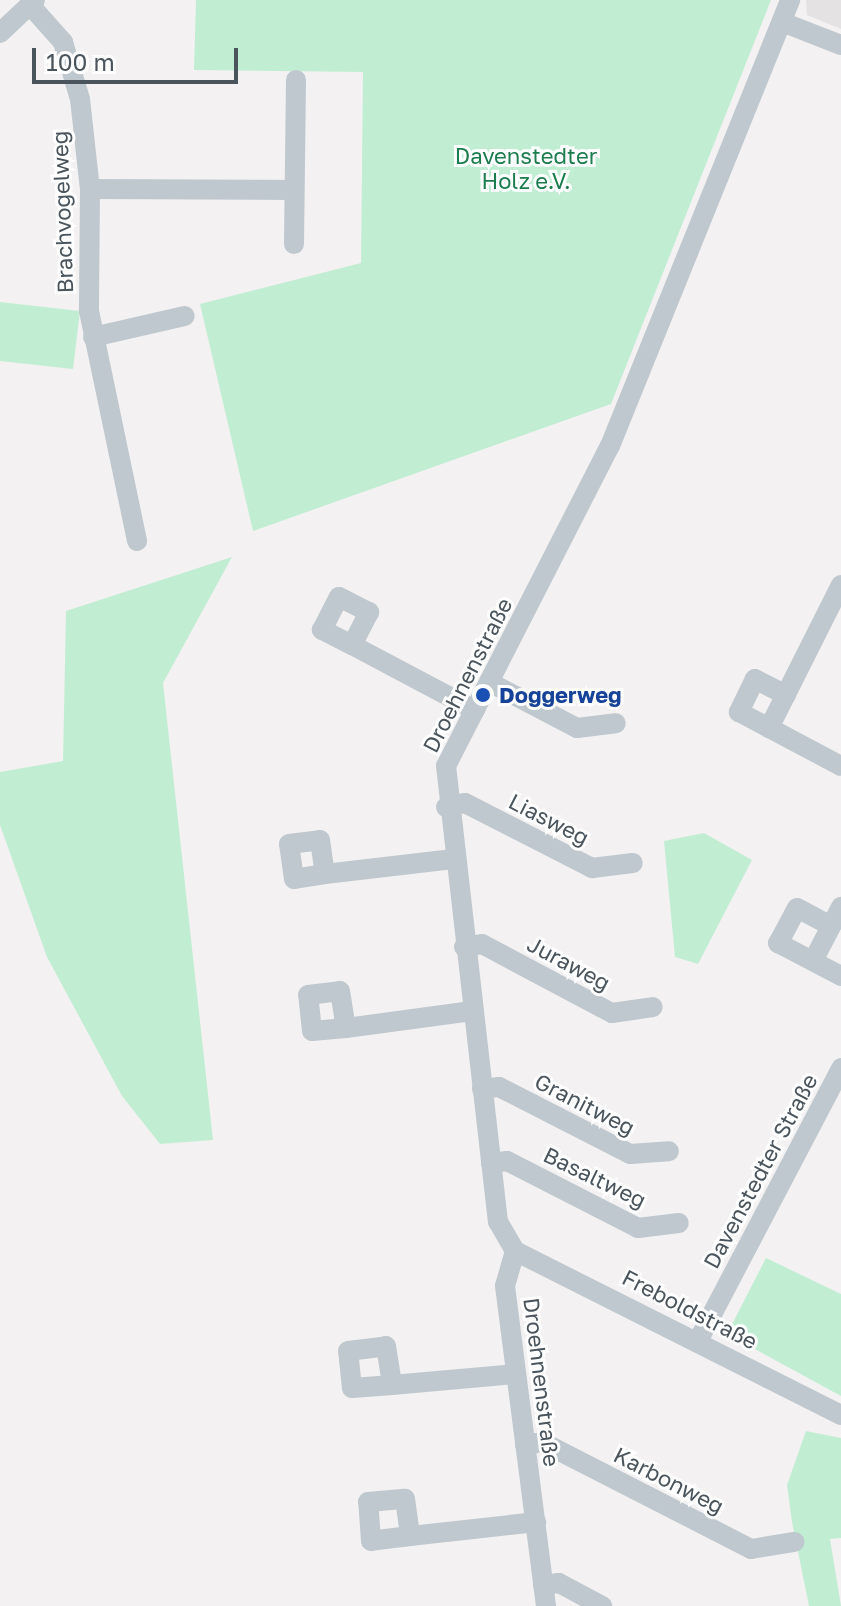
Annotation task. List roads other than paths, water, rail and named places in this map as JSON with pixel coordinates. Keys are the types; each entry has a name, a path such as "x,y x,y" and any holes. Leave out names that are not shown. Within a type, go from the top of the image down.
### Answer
{"street":[{"name":"Droehnenstraße","path":"544,1596 505,1286 515,1251 498,1222 446,807 446,766 610,446 790,0"},
{"path":"0,33 33,2"},
{"name":"Brachvogelweg","path":"33,2 63,42 73,66 90,189 93,337 137,541"},
{"path":"782,22 841,45"},
{"path":"294,244 296,80"},
{"path":"90,189 293,190"},
{"path":"93,337 185,316"},
{"path":"769,728 841,585"},
{"path":"352,645 475,710"},
{"path":"786,695 755,679 739,712 841,766"},
{"path":"489,682 577,728 616,723"},
{"name":"Liasweg","path":"446,807 465,803 592,868 633,863"},
{"path":"325,874 453,859"},
{"path":"813,961 841,907"},
{"path":"831,926 797,908 778,943 841,976"},
{"name":"Juraweg","path":"464,947 482,944 612,1013 653,1007"},
{"path":"346,1028 472,1011"},
{"name":"Davenstedter Straße","path":"699,1339 841,1068"},
{"name":"Granitweg","path":"482,1089 499,1087 630,1154 669,1151"},
{"name":"Basaltweg","path":"491,1163 507,1161 638,1228 679,1223"},
{"name":"Freboldstraße","path":"515,1251 699,1339 841,1415"},
{"path":"392,1385 516,1374"},
{"name":"Karbonweg","path":"525,1445 542,1442 751,1549 794,1542"},
{"path":"410,1536 536,1522"},
{"path":"544,1596 559,1583 602,1606"}],"place":[{"name":"Doggerweg","path":"483,695"}],"park label":[{"name":"Davenstedter Holz e.V.","path":"526,168"}]}
